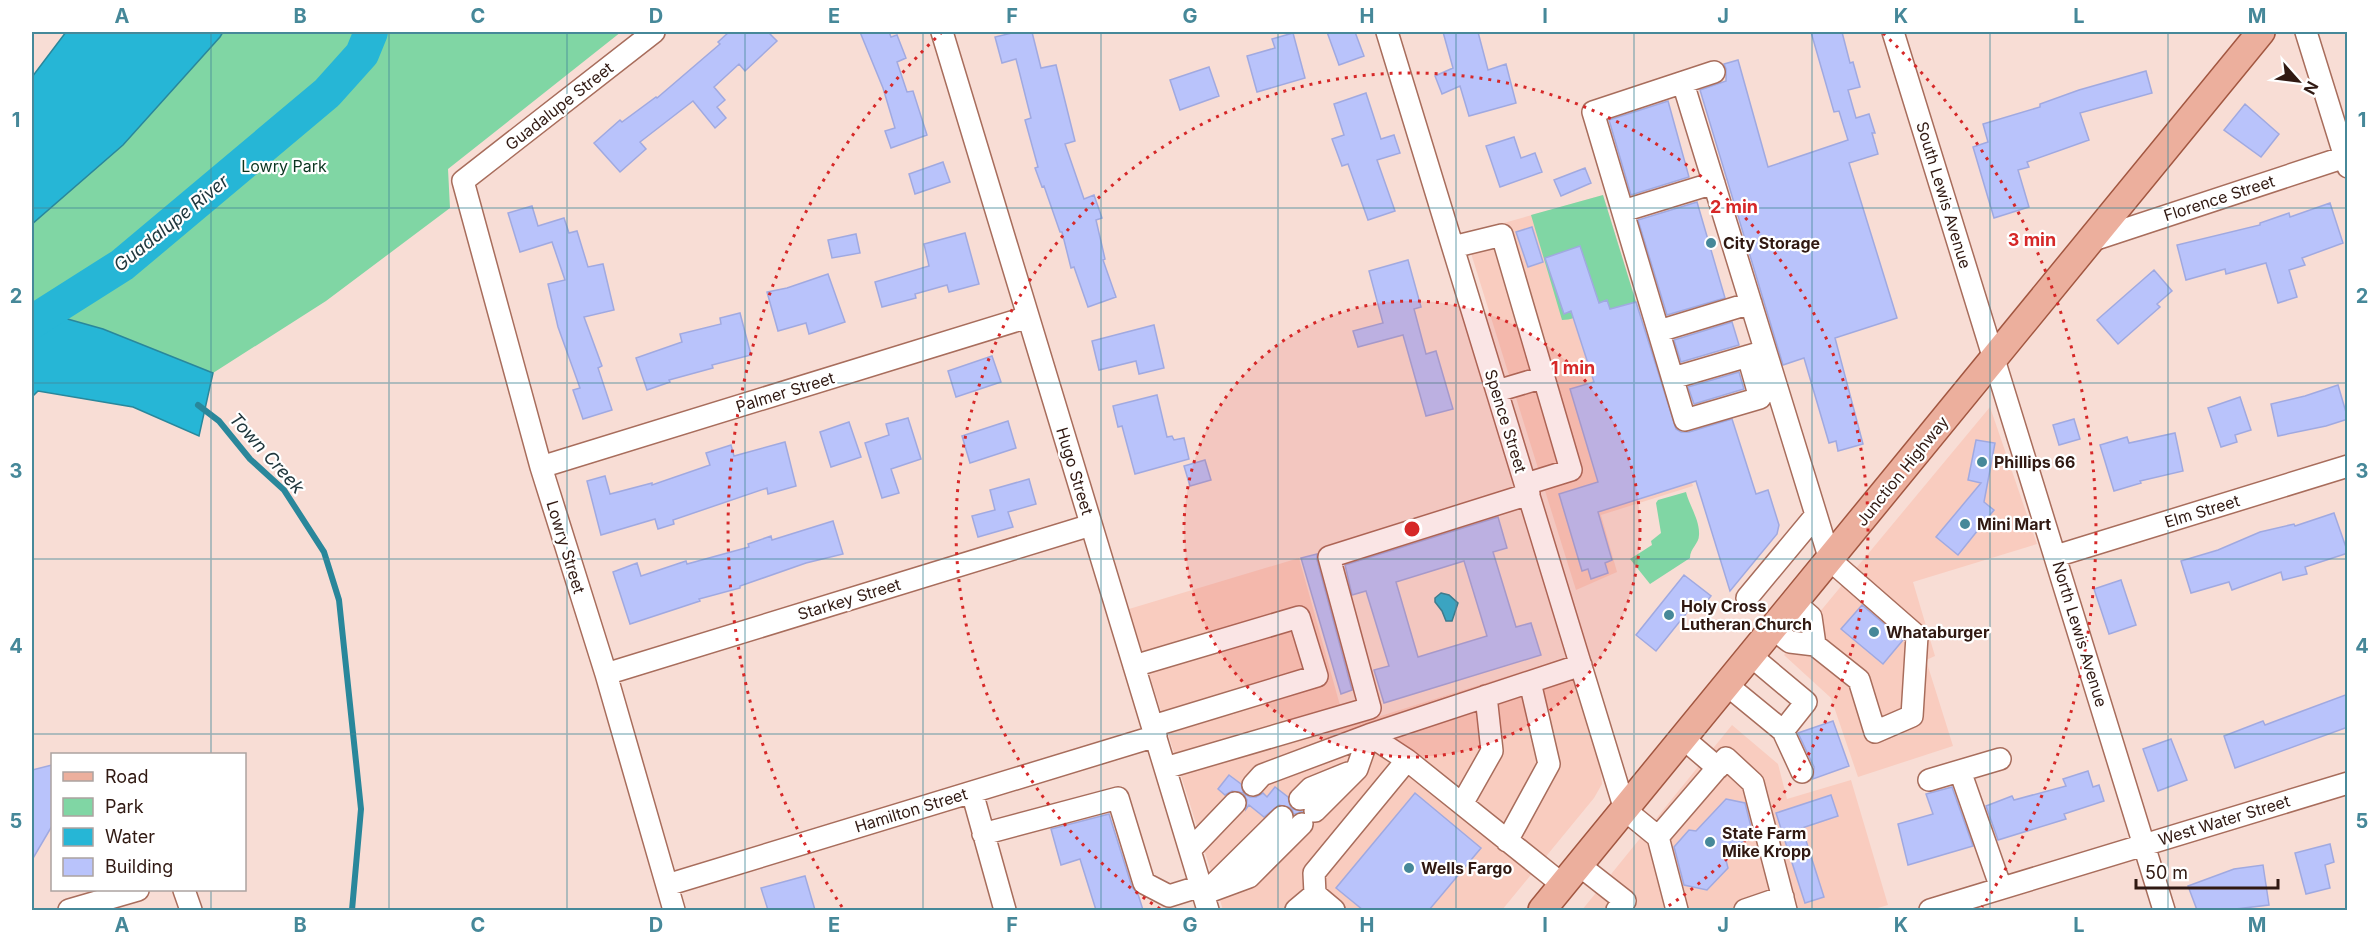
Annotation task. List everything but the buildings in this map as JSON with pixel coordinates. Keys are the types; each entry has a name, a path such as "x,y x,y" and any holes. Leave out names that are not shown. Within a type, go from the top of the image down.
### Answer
{"main road":[{"name":"Junction Highway","path":"1542,910 2261,32"}],"street":[{"name":"Guadalupe Street","path":"463,181 654,32"},
{"name":"Hugo Street","path":"942,32 1204,897"},
{"name":"Spence Street","path":"1387,32 1625,810"},
{"name":"South Lewis Avenue","path":"1893,32 1994,358"},
{"path":"2306,32 2346,160"},
{"path":"1683,83 1751,303 1760,398 1685,420 1593,112 1714,72"},
{"name":"Florence Street","path":"2090,241 2346,160"},
{"name":"Lowry Street","path":"463,181 541,467 606,674 674,910"},
{"path":"1623,211 1714,183"},
{"path":"1165,768 1370,708 1329,557 1527,489 1571,470 1502,235 1453,247"},
{"path":"1659,331 1751,303"},
{"name":"Palmer Street","path":"541,467 1028,317"},
{"path":"1673,378 1757,353"},
{"path":"1757,353 1830,560 1917,636 1912,716 1875,732 1859,680 1815,645 1790,642 1773,629"},
{"name":"North Lewis Avenue","path":"1994,358 2164,910"},
{"path":"1497,390 1544,377"},
{"name":"Elm Street","path":"2056,556 2348,466"},
{"path":"1747,598 1816,516"},
{"name":"Starkey Street","path":"606,674 1091,525"},
{"path":"1795,603 1811,617 1815,645"},
{"name":"Hamilton Street","path":"667,885 972,792 1317,676 1299,616 1134,666"},
{"path":"1751,656 1806,702 1783,731"},
{"path":"1253,785 1262,775 1369,735 1581,665"},
{"path":"1507,841 1549,764 1530,682"},
{"path":"1727,685 1783,731 1802,772"},
{"path":"1462,804 1492,751 1486,696"},
{"path":"1306,726 1369,735 1407,760 1507,841 1625,901 1617,910"},
{"path":"983,834 1118,798 1144,883 1169,896 1204,897 1249,877 1306,811 1357,770 1369,735"},
{"path":"1684,739 1718,768"},
{"path":"1658,837 1726,758 1753,783 1784,904 1745,910"},
{"path":"1929,780 2000,759"},
{"path":"1296,910 1314,894 1314,873 1407,760"},
{"path":"1960,771 2001,888"},
{"name":"West Water Street","path":"1930,910 2348,783"},
{"path":"972,792 1005,910"},
{"path":"1190,850 1235,803"},
{"path":"1625,810 1658,837 1677,910"},
{"path":"1204,897 1282,817"},
{"path":"82,908 135,891"},
{"path":"184,891 190,910"},
{"path":"1314,894 1335,910"}],"shaded area":[{"path":"1603,195 1693,486 1601,515 1617,572 1576,590 1465,234"},
{"path":"1990,407 2037,544 1913,582 1935,656 1926,660 1953,746 1858,777 1831,698 1784,655"},
{"path":"1299,558 1346,727 1568,657 1600,762 1602,784 1594,798 1502,910 1223,910 1129,609"},
{"path":"1732,725 1778,764 1787,799 1851,780 1888,905 1871,910 1582,910"}],"green space":[{"name":"Lowry Park","path":"223,32 621,32 448,169 450,208 326,301 213,373 103,329 32,309 32,224 123,145"},
{"path":"1603,195 1636,302 1610,309 1606,300 1574,318 1562,320 1531,215"},
{"path":"1686,492 1698,524 1698,541 1691,551 1690,558 1650,584 1630,559 1652,545 1651,541 1661,533 1656,503 1658,500"}],"water":[{"path":"66,32 223,32 123,145 32,224 32,77"},
{"path":"32,309 103,329 213,373 199,436 133,407 38,391 32,397"},
{"path":"1441,593 1449,595 1458,603 1452,621 1446,621 1435,602 1435,598"}],"waterway":[{"name":"Guadalupe River","path":"32,322 122,265 327,93 362,54 371,32"},
{"name":"Town Creek","path":"198,405 219,421 250,459 284,490 324,552 339,600 361,809 352,910"}],"place":[{"name":"City Storage","path":"1711,243"},
{"name":"Phillips 66","path":"1982,462"},
{"name":"Mini Mart","path":"1965,524"},
{"name":"Holy Cross Lutheran Church","path":"1669,615"},
{"name":"Whataburger","path":"1874,632"},
{"name":"State Farm Mike Kropp","path":"1710,842"},
{"name":"Wells Fargo","path":"1409,868"}]}
